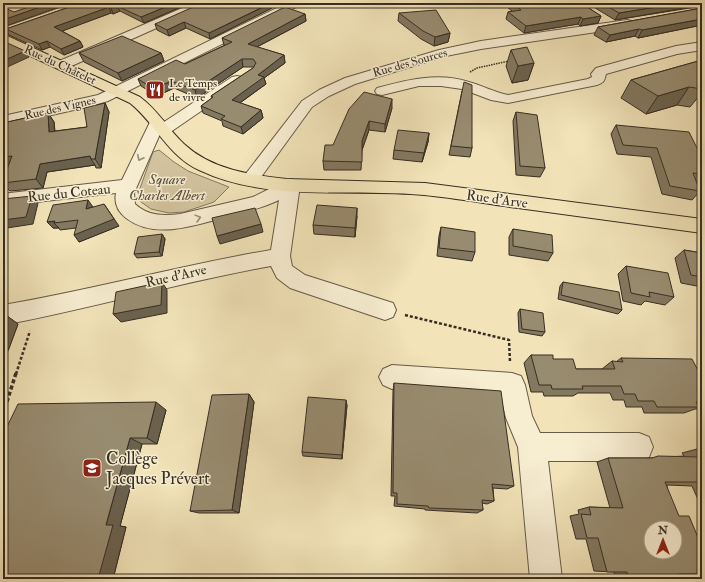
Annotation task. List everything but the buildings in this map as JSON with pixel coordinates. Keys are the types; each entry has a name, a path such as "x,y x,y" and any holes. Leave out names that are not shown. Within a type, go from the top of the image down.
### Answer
{"main road":[{"name":"Rue du Châtelet","path":"3,38 116,92"},
{"name":"Rue d'Arve","path":"116,92 143,106 173,143 184,153 197,161 227,174 250,180 291,185 389,186 425,189 702,226"}],"street":[{"path":"3,32 85,3"},
{"path":"62,65 204,3"},
{"name":"Rue des Vignes","path":"10,120 87,103 116,92 296,3"},
{"path":"598,16 613,26"},
{"name":"Rue des Sources","path":"250,180 307,104 320,95 344,84 384,70 461,49 638,22"},
{"path":"382,91 422,82 441,82 468,86 498,98 510,99 594,82 599,79 598,74 601,71 676,50 702,46"},
{"path":"249,71 160,126 127,186 124,196 125,205 128,209 146,220 164,223 183,221 253,203 270,197 291,185"},
{"path":"3,110 10,120"},
{"path":"291,185 280,256 282,270 293,280 342,305 385,310"},
{"name":"Rue du Coteau","path":"10,199 127,186"},
{"name":"Rue d'Arve","path":"3,315 37,309 219,267 280,256"},
{"path":"392,377 512,385 519,418 532,447 546,579"},
{"path":"532,447 639,447"}],"path":[{"path":"456,84 460,78 477,68 512,61"},
{"path":"5,408 37,309"},
{"path":"385,310 509,340"}],"green space":[{"name":"Square Charles Albert","path":"159,150 188,171 229,187 214,202 184,212 169,213 151,209 141,202 138,194 153,152"}],"place":[{"name":"Le Temps de vivre","path":"155,90"},
{"name":"Collège Jacques Prévert","path":"92,468"}]}
